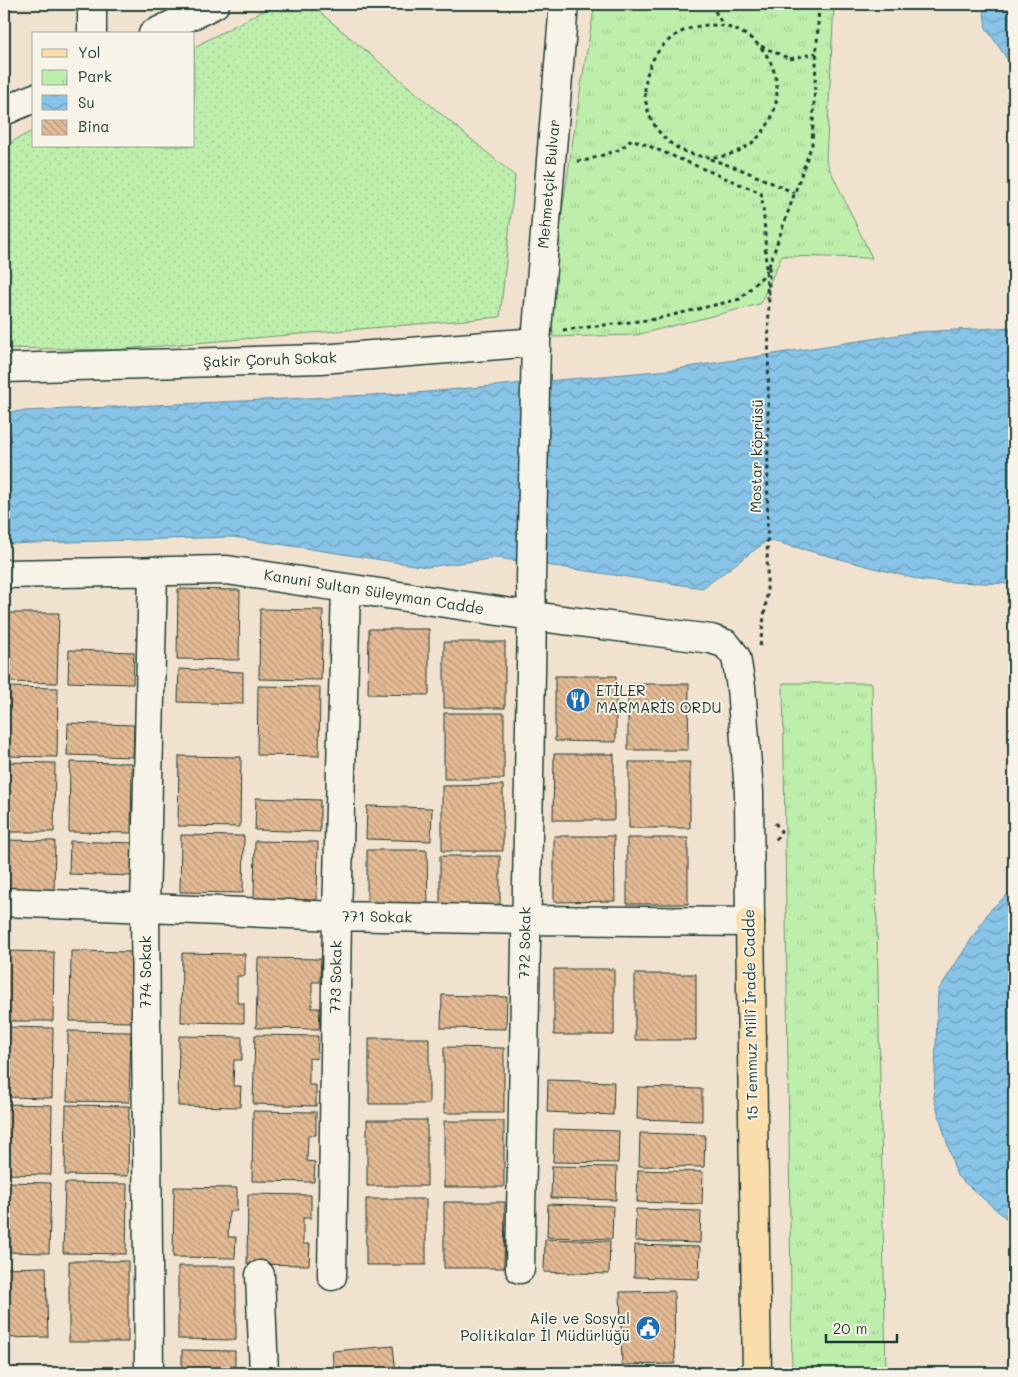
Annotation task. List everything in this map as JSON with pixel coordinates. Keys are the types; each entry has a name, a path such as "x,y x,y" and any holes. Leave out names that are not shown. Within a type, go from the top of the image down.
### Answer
{"main road":[{"name":"15 Temmuz Millî İrade Cadde","path":"750,922 757,1373"}],"street":[{"path":"92,4 92,32"},
{"path":"157,32 215,4"},
{"name":"Mehmetçik Bulvar","path":"532,616 531,579 537,346 564,4"},
{"path":"4,111 32,99"},
{"name":"Şakir Çoruh Sokak","path":"4,368 321,359 537,346"},
{"name":"Kanuni Sultan Süleyman Cadde","path":"4,574 227,570 532,616 711,639 726,644 736,657"},
{"name":"774 Sokak","path":"149,1373 145,907 153,571"},
{"name":"773 Sokak","path":"332,1276 337,916 346,588"},
{"name":"772 Sokak","path":"520,1269 532,616"},
{"name":"15 Temmuz Millî İrade Cadde","path":"736,657 741,687 749,792 750,922"},
{"name":"771 Sokak","path":"4,902 337,916 750,922"},
{"path":"260,1275 264,1373"}],"path":[{"path":"711,4 723,25"},
{"path":"537,346 740,299 765,274 812,144 819,4"},
{"path":"795,193 740,169 686,153 667,141 653,125 645,104 645,83 651,62 663,44 681,31 701,24 723,25 744,32 761,46 790,59 816,53"},
{"path":"708,158 730,156 750,146 766,130 775,109 778,87 773,65 761,46"},
{"path":"571,161 588,160 621,149 632,139 761,192 764,212 765,274 770,317"},
{"path":"769,266 770,317"},
{"name":"Mostar köprüsü","path":"767,595 770,317"}],"green space":[{"path":"276,4 310,4 515,176 500,317 113,350 4,348 4,146 32,131 32,148 195,148 195,46"},
{"path":"595,4 834,4 826,161 872,258 782,256 760,304 636,335 553,337 551,284"},
{"path":"783,683 872,683 886,1373 792,1373"}],"water":[{"path":"983,4 1014,4 1014,69 986,28"},
{"path":"1014,327 1014,584 924,581 768,540 703,588 498,558 427,567 233,537 4,544 4,412 415,393 669,370 917,332"},
{"path":"1014,889 1014,1225 957,1176 934,1099 938,991 990,910"}],"building":[{"path":"178,589 240,590 239,660 177,659"},
{"path":"260,609 323,610 321,680 259,679"},
{"path":"4,613 59,613 57,683 4,682"},
{"path":"369,629 429,629 429,695 368,694"},
{"path":"444,642 505,642 505,708 444,708"},
{"path":"69,650 134,652 133,684 68,682"},
{"path":"179,669 243,672 243,704 178,702"},
{"path":"555,676 616,676 616,742 555,741"},
{"path":"628,684 689,684 688,750 628,750"},
{"path":"258,686 320,687 319,756 257,755"},
{"path":"4,687 58,688 57,757 4,756"},
{"path":"444,713 504,713 504,779 444,779"},
{"path":"68,723 134,725 133,757 67,755"},
{"path":"554,754 614,754 614,820 553,820"},
{"path":"179,756 241,757 240,827 178,826"},
{"path":"4,762 55,763 54,832 4,832"},
{"path":"70,762 132,763 131,833 69,832"},
{"path":"629,762 690,762 690,828 629,828"},
{"path":"503,785 503,851 442,851 442,786"},
{"path":"256,798 320,800 320,832 255,830"},
{"path":"367,806 432,808 431,841 366,839"},
{"path":"181,835 244,836 243,893 180,892"},
{"path":"554,836 614,836 615,901 554,902"},
{"path":"627,838 688,838 688,904 627,904"},
{"path":"4,840 55,841 54,891 4,891"},
{"path":"70,841 134,843 134,876 69,874"},
{"path":"255,841 318,842 317,902 254,900"},
{"path":"367,850 427,850 428,908 367,908"},
{"path":"440,856 500,856 500,914 440,914"},
{"path":"4,951 54,952 53,1021 4,1021"},
{"path":"71,951 134,952 133,1022 70,1021"},
{"path":"182,953 245,954 245,976 237,976 237,1003 244,1003 244,1023 181,1022"},
{"path":"258,958 321,959 320,982 312,982 312,1008 320,1008 319,1029 256,1028"},
{"path":"554,969 614,969 614,1035 554,1035"},
{"path":"635,974 696,974 696,1040 635,1040"},
{"path":"442,995 507,997 506,1029 441,1028"},
{"path":"4,1027 53,1028 52,1098 4,1097"},
{"path":"68,1031 131,1032 129,1102 67,1101"},
{"path":"255,1035 318,1036 317,1059 309,1058 309,1085 316,1085 316,1106 253,1104"},
{"path":"179,1036 242,1037 242,1060 234,1060 233,1086 241,1086 240,1107 178,1106"},
{"path":"369,1038 429,1038 429,1104 369,1104"},
{"path":"444,1047 504,1048 504,1113 444,1113"},
{"path":"548,1080 614,1082 613,1115 547,1112"},
{"path":"638,1087 702,1089 702,1121 637,1119"},
{"path":"4,1104 52,1105 51,1175 4,1174"},
{"path":"66,1105 129,1106 128,1176 65,1175"},
{"path":"253,1111 316,1112 316,1135 308,1135 307,1161 315,1162 314,1182 252,1181"},
{"path":"367,1120 427,1120 427,1186 367,1186"},
{"path":"444,1121 504,1121 504,1187 444,1187"},
{"path":"554,1129 619,1131 618,1163 553,1162"},
{"path":"640,1133 705,1135 704,1167 639,1166"},
{"path":"552,1166 617,1167 616,1200 551,1198"},
{"path":"638,1170 703,1172 702,1204 637,1202"},
{"path":"4,1182 51,1183 49,1253 4,1252"},
{"path":"65,1183 127,1184 126,1254 63,1253"},
{"path":"174,1187 237,1188 237,1211 229,1211 228,1237 236,1237 235,1258 173,1257"},
{"path":"248,1194 311,1195 311,1218 303,1218 303,1244 310,1244 309,1265 247,1264"},
{"path":"366,1199 426,1199 426,1265 366,1265"},
{"path":"444,1202 505,1202 504,1268 444,1268"},
{"path":"548,1204 613,1206 612,1239 547,1237"},
{"path":"636,1209 701,1211 700,1243 635,1241"},
{"path":"545,1239 610,1241 609,1274 544,1272"},
{"path":"635,1245 700,1247 699,1279 634,1277"},
{"path":"69,1261 128,1261 128,1342 69,1342"},
{"path":"178,1266 236,1266 236,1340 178,1339"},
{"path":"46,1267 48,1337 4,1338 4,1268"},
{"name":"Aile ve Sosyal Politikalar İl Müdürlüğü","path":"674,1291 675,1364 622,1365 620,1292"},
{"path":"393,1346 396,1373 334,1373 332,1351"},
{"path":"182,1350 235,1351 235,1373 182,1373"}],"place":[{"name":"ETİLER MARMARİS ORDU","path":"578,700"},
{"name":"Aile ve Sosyal Politikalar İl Müdürlüğü","path":"648,1328"}]}
